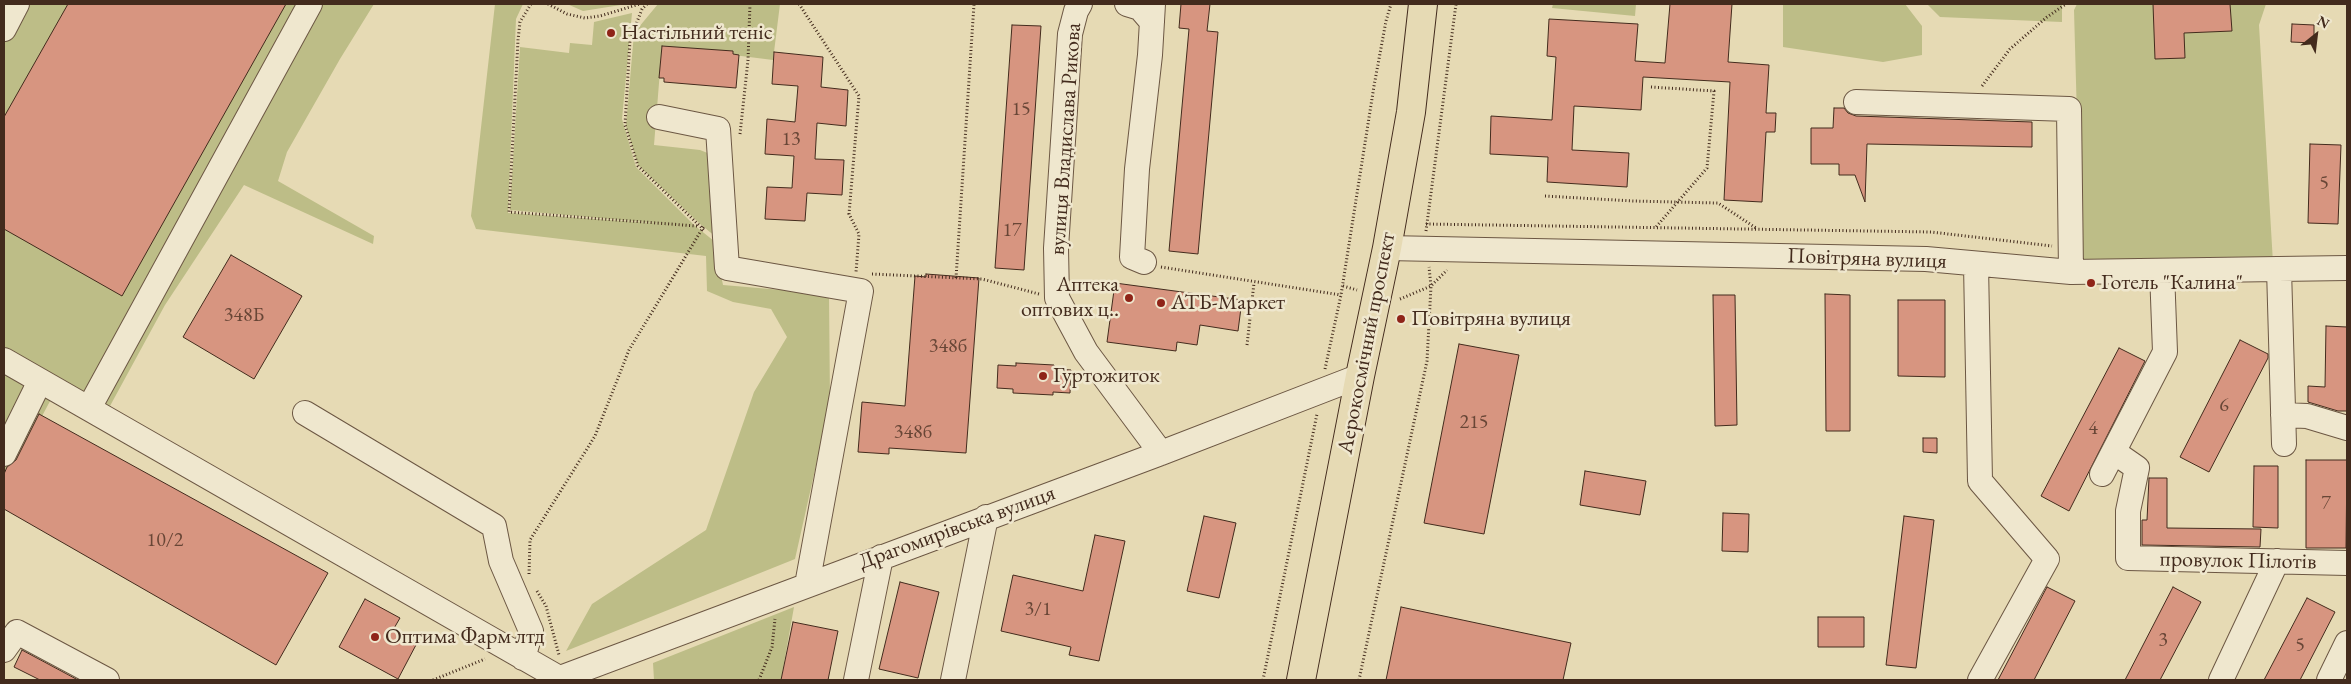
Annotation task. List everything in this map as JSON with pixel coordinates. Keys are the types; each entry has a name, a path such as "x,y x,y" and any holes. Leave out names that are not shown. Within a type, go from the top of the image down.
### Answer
{"highway":[{"name":"Аерокосмічний проспект","path":"1301,680 1387,248 1411,112 1423,4"}],"street":[{"path":"4,29 17,4"},
{"path":"88,408 310,4"},
{"name":"вулиця Владислава Рикова","path":"1080,4 1076,11 1070,34 1056,248 1057,298 1086,352 1161,453"},
{"path":"1127,4 1152,13 1137,169 1132,257 1144,262"},
{"path":"1856,102 2069,109 2071,272"},
{"path":"659,117 718,129 727,268 861,291 807,585"},
{"name":"Повітряна вулиця","path":"1387,248 1926,259 2071,272 2347,268"},
{"path":"1976,264 1980,481 2047,558 1980,680"},
{"path":"2279,269 2284,444"},
{"path":"2102,474 2165,352 2162,271"},
{"path":"4,360 516,653 557,679"},
{"name":"Драгомирівська вулиця","path":"557,679 1161,453 1360,376"},
{"path":"4,454 40,381"},
{"path":"305,413 494,526 501,561 531,631 516,653"},
{"path":"2283,415 2307,416 2347,428"},
{"name":"провулок Пілотів","path":"2114,452 2137,468 2128,511 2128,558 2347,563"},
{"path":"953,680 986,517"},
{"path":"856,680 880,557"},
{"path":"2221,680 2277,562"},
{"path":"4,650 17,632 107,680"},
{"path":"2329,680 2347,643"}],"path":[{"path":"531,4 520,22 518,40 509,212 699,226"},
{"path":"548,4 567,14 585,18 600,16 640,4"},
{"path":"739,137 748,60 750,4"},
{"path":"800,4 860,96 850,214 859,234 855,273"},
{"path":"956,278 974,4"},
{"path":"1324,372 1343,286 1378,68 1391,4"},
{"path":"1359,680 1427,361 1431,286 1426,224 1456,4"},
{"path":"1968,106 2010,49 2047,17 2066,4"},
{"path":"1651,87 1714,91 1707,168 1656,228"},
{"path":"1545,196 1677,203 1718,203 1758,229"},
{"path":"529,576 530,540 595,436 629,350 710,216 724,215"},
{"path":"1426,224 1931,232 2071,249"},
{"path":"1400,299 1431,286 1467,250"},
{"path":"1144,262 1152,266 1341,295"},
{"path":"846,271 982,279 1057,298"},
{"path":"1247,345 1254,283"},
{"path":"1343,286 1358,290"},
{"path":"1263,680 1318,411"},
{"path":"533,584 546,606 560,658 557,679"},
{"path":"759,680 772,647 776,613 766,600"},
{"path":"433,680 516,653"}],"green space":[{"path":"4,4 374,4 287,152 278,181 374,236 373,244 244,185 165,305 104,417 56,390 4,487"},
{"path":"495,4 523,4 516,19 508,213 667,224 510,210 520,47 569,53 570,43 592,45 594,22 632,13 622,119 636,167 694,225 714,241 723,285 829,294 830,403 795,559 566,651 592,604 706,530 754,392 787,337 771,309 733,302 707,291 706,256 476,229 471,216"},
{"path":"567,4 627,4 583,11"},
{"path":"658,4 780,4 773,60 662,46 654,145 700,150 710,154 722,242 699,223 638,165 626,126 634,33"},
{"path":"1553,4 1636,4 1635,16 1552,8"},
{"path":"1783,4 1905,4 1922,26 1922,55 1883,62 1783,47"},
{"path":"1927,4 2062,4 2062,22 1940,17"},
{"path":"2077,4 2266,4 2259,25 2273,263 2081,262 2074,10"},
{"path":"794,607 781,680 654,680 653,663"}],"building":[{"path":"68,4 286,4 122,296 4,229 4,117"},
{"path":"1181,4 1210,4 1207,31 1218,32 1198,254 1169,251 1189,29 1179,28"},
{"path":"1670,4 1732,4 1728,62 1769,65 1766,113 1776,113 1775,132 1766,132 1762,202 1724,200 1730,82 1643,77 1641,110 1574,106 1572,150 1629,153 1627,187 1547,182 1548,157 1490,154 1491,116 1552,120 1556,57 1547,56 1549,19 1638,24 1635,61 1665,63"},
{"path":"2153,4 2230,4 2232,31 2184,33 2185,58 2155,59"},
{"path":"2292,24 2314,25 2314,43 2291,42"},
{"path":"1012,25 1041,26 1024,270 995,268"},
{"path":"662,46 733,51 733,54 739,55 736,88 664,82 664,78 659,78"},
{"path":"774,52 823,57 821,87 848,90 846,126 817,123 815,159 844,160 842,195 807,193 805,221 765,219 767,187 792,188 794,156 765,154 767,119 795,122 798,86 772,84"},
{"path":"1834,108 1844,108 1848,113 1856,116 2032,122 2032,147 1867,144 1865,202 1855,175 1839,175 1839,164 1811,164 1811,128 1833,128"},
{"path":"2310,144 2341,145 2338,224 2308,223"},
{"path":"231,255 302,296 254,379 183,337"},
{"path":"926,274 979,278 966,453 889,448 889,454 858,452 862,402 905,406 915,276 926,277"},
{"path":"1115,283 1242,300 1238,331 1200,325 1197,345 1177,342 1176,351 1107,342"},
{"path":"1825,294 1850,295 1850,431 1826,431"},
{"path":"1713,295 1735,295 1737,425 1715,426"},
{"path":"1898,300 1945,300 1945,377 1898,376"},
{"path":"2326,326 2347,327 2347,411 2338,411 2308,402 2308,386 2325,387"},
{"path":"2240,340 2268,354 2268,358 2209,472 2180,457"},
{"path":"1459,344 1519,355 1484,534 1424,523"},
{"path":"2119,348 2145,361 2069,511 2041,496"},
{"path":"1016,363 1054,365 1054,369 1071,370 1070,393 1053,392 1053,395 1013,393 1013,389 997,388 998,365 1016,366"},
{"path":"39,414 328,573 276,665 4,509 4,474 7,467 16,460"},
{"path":"1923,438 1937,438 1937,453 1923,452"},
{"path":"2306,460 2347,460 2346,548 2306,548"},
{"path":"2254,466 2278,466 2278,528 2253,527"},
{"path":"1585,471 1646,481 1640,515 1580,505"},
{"path":"2149,478 2167,478 2167,528 2261,529 2260,547 2142,545 2142,520 2147,520"},
{"path":"1723,513 1749,514 1748,552 1722,551"},
{"path":"1204,516 1236,523 1219,598 1187,591"},
{"path":"1904,516 1934,520 1916,668 1886,665"},
{"path":"1095,535 1125,541 1099,661 1069,655 1071,647 1001,631 1013,575 1083,591"},
{"path":"900,582 939,592 918,678 879,669"},
{"path":"2047,587 2075,601 2034,680 1998,680"},
{"path":"2173,587 2201,602 2160,680 2125,680"},
{"path":"2307,598 2335,612 2300,680 2264,680"},
{"name":"Оптима Фарм лтд","path":"365,599 400,618 393,630 417,643 398,679 339,647"},
{"path":"1401,607 1571,643 1563,680 1386,680"},
{"path":"1818,617 1864,617 1864,647 1818,647"},
{"path":"793,622 838,631 828,680 781,680"},
{"path":"22,650 78,680 40,680 14,667"}],"place":[{"name":"Настільний теніс","path":"611,33"},
{"name":"Готель \"Калина\"","path":"2091,283"},
{"name":"Аптека оптових ц‥","path":"1129,298"},
{"name":"АТБ-Маркет","path":"1161,303"},
{"name":"Повітряна вулиця","path":"1401,319"},
{"name":"Гуртожиток","path":"1043,376"},
{"name":"Оптима Фарм лтд","path":"375,637"}]}
